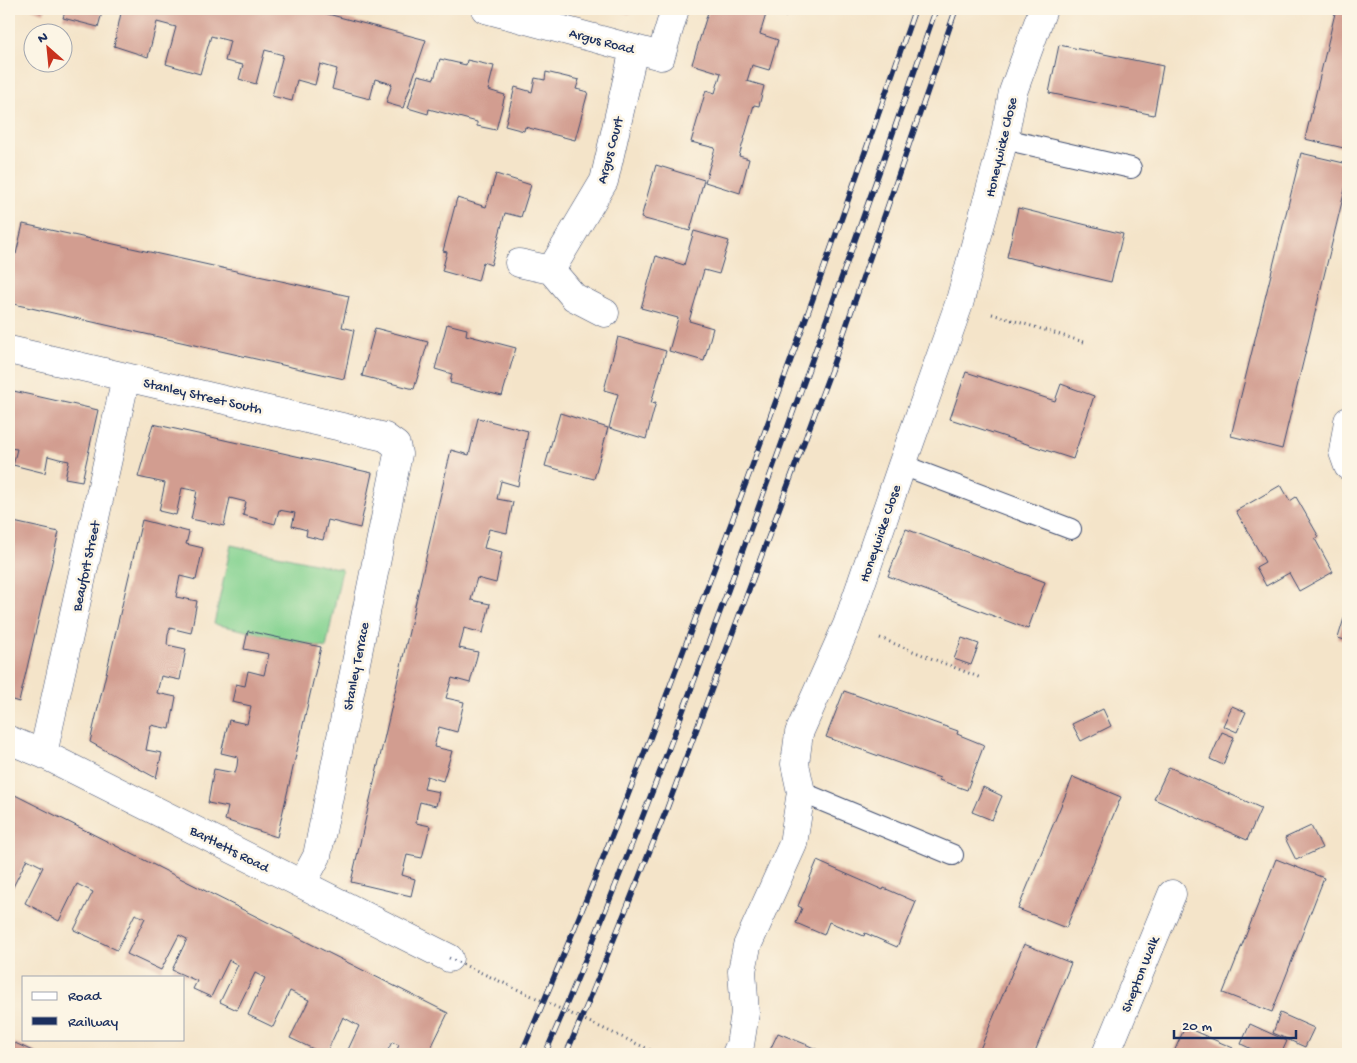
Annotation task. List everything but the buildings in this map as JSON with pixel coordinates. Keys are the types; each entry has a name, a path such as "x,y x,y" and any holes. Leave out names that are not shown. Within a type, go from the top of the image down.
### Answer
{"street":[{"name":"Argus Road","path":"485,9 661,56 675,9"},
{"name":"Honeywicke Close","path":"736,1054 740,1045 745,1013 742,971 747,946 793,844 801,792 795,764 798,733 847,625 959,304 1004,139 1013,92 1043,9"},
{"name":"Argus Court","path":"551,270 604,181 634,49"},
{"path":"519,263 551,270 574,296 605,313"},
{"name":"Stanley Street South","path":"9,350 385,437 396,445"},
{"name":"Beaufort Street","path":"43,754 126,377"},
{"path":"1348,421 1343,452 1348,466"},
{"name":"Stanley Terrace","path":"302,884 317,856 398,454 396,445"},
{"name":"Bartletts Road","path":"9,740 43,754 449,958"},
{"name":"Shepton Walk","path":"1106,1054 1172,894"}],"lane":[{"path":"1004,139 1131,168"},
{"path":"902,465 1072,529"},
{"path":"801,792 953,854"}],"path":[{"path":"959,304 1087,343"},
{"path":"847,625 981,678"},
{"path":"449,958 659,1054"}],"green space":[{"path":"231,545 342,569 326,648 214,624"}],"railway":[{"path":"521,1054 599,868 696,616 795,350 915,9"},
{"path":"545,1054 619,876 689,695 887,151 936,9"},
{"path":"566,1054 666,811 831,370 956,9"}]}
